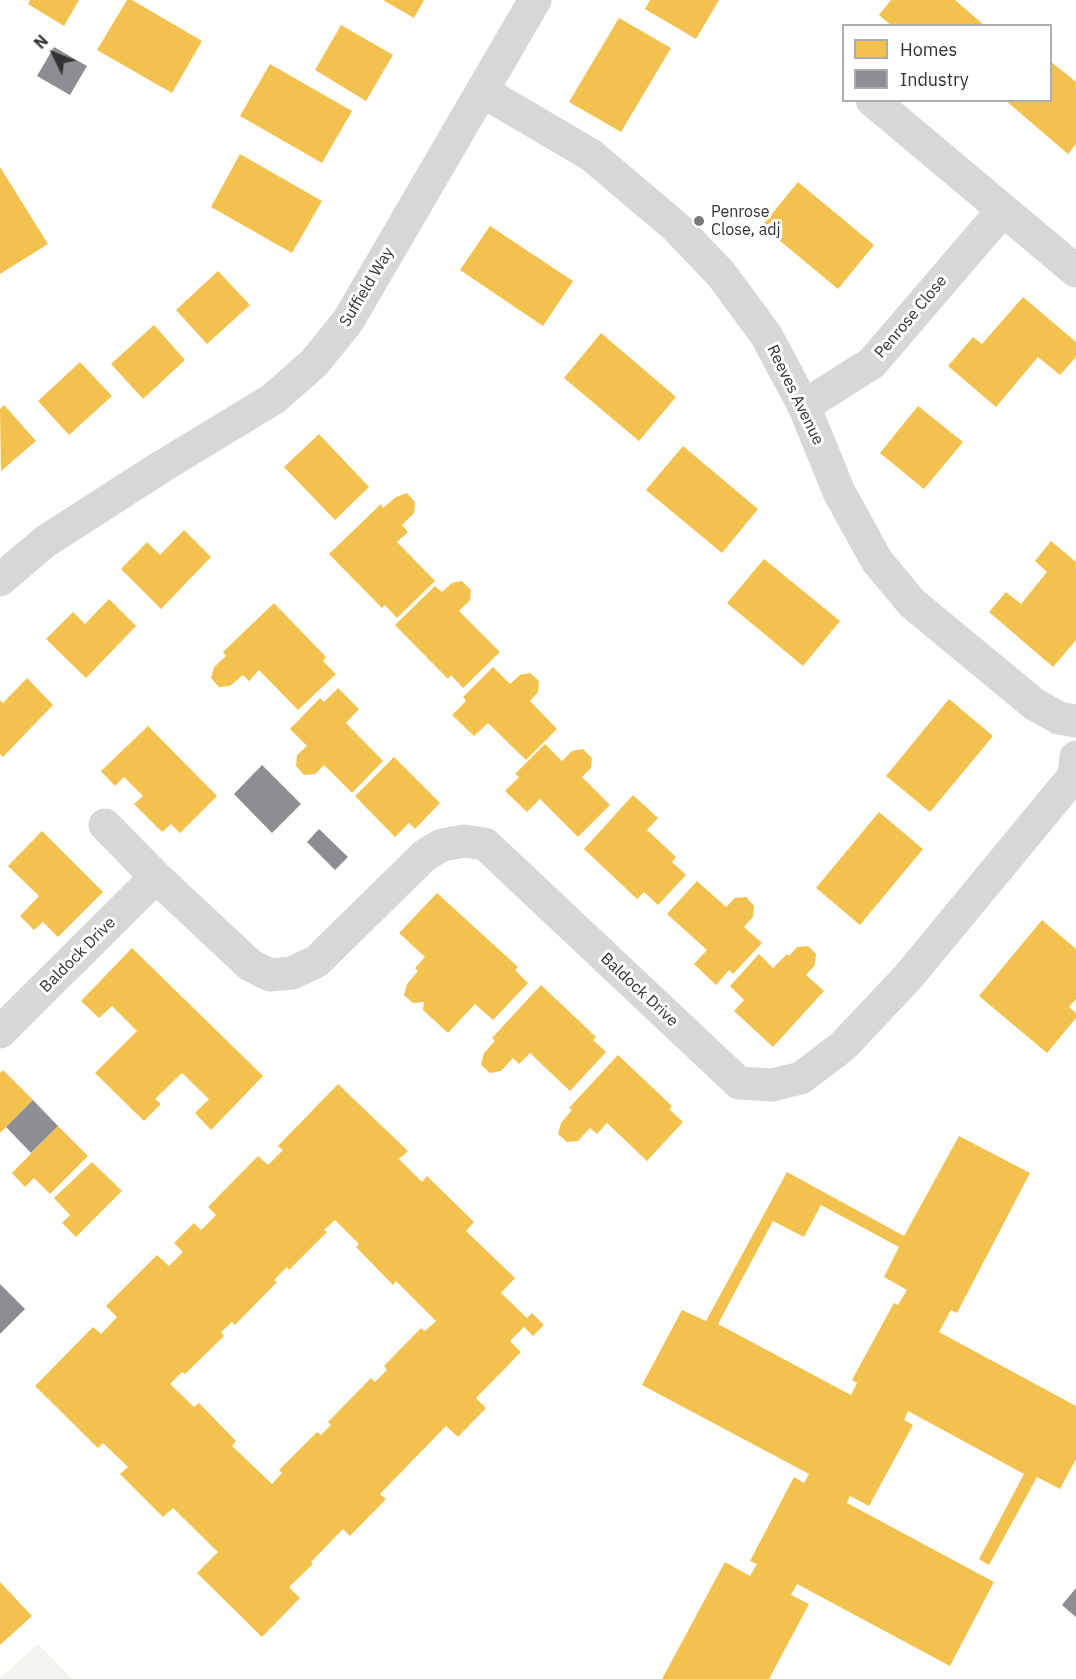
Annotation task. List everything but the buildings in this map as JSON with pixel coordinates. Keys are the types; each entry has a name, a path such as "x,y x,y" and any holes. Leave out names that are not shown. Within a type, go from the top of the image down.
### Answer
{"street":[{"name":"Suffield Way","path":"0,580 45,541 160,467 273,399 314,363 348,321 535,0"},
{"name":"Reeves Avenue","path":"482,91 591,155 676,227 720,274 766,335 804,406 839,492 877,561 912,603 1034,704 1059,718 1076,722"},
{"path":"874,102 1076,271"},
{"name":"Penrose Close","path":"804,406 872,363 1003,210"},
{"name":"Baldock Drive","path":"105,825 156,877 250,965 270,975 292,973 317,961 425,855 442,845 464,841 484,844 739,1083 772,1085 801,1078 843,1046 908,977 1074,776 1076,757"},
{"name":"Baldock Drive","path":"0,1032 156,877"}],"shaded area":[{"path":"38,1644 72,1679 0,1679 0,1678"}],"place":[{"name":"Penrose Close, adj","path":"699,221"}]}
